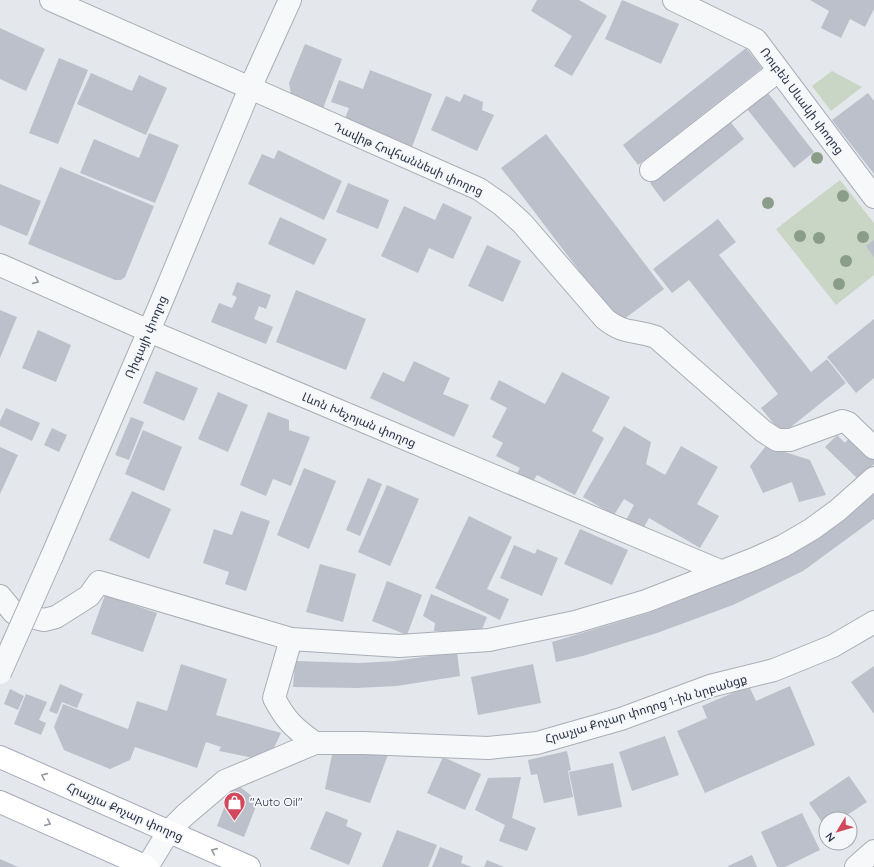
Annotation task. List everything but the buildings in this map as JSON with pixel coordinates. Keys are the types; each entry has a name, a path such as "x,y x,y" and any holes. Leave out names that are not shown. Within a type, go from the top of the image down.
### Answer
{"main road":[{"name":"Հրաչյա Քոչար փողոց","path":"0,757 249,867"},
{"path":"0,802 147,867"}],"street":[{"name":"Դավիթ Հովհաննեսի փողոց","path":"50,0 479,189 502,205 522,223 605,319 615,327 624,331 644,332 656,337 763,431 776,440 790,440 842,421 848,423 874,448"},
{"name":"Ռիգայի փողոց","path":"0,673 149,331 250,88 290,0"},
{"name":"Ռուբեն Սևակի փողոց","path":"674,0 756,40 874,197"},
{"path":"651,170 778,71"},
{"name":"Լևոն Խեչոյան փողոց","path":"0,265 149,331 720,571"},
{"path":"0,596 14,613 44,620 56,617 89,596 98,582 291,639 399,646 489,640 575,622 646,601 783,546 838,510 874,478"},
{"name":"Հրաչյա Քոչար փողոց 1-ին նրբանցք","path":"147,867 169,831 225,781 315,743 364,743 488,748 537,743 621,719 710,686 774,670 834,646 874,622"},
{"path":"291,639 274,698 284,717 294,728 315,743"},
{"path":"856,867 874,850"}],"green space":[{"path":"832,71 862,87 831,111 812,86"},
{"path":"840,180 874,223 874,275 836,305 776,229"}],"place":[{"name":"\"Auto Oil\"","path":"235,822"}]}
